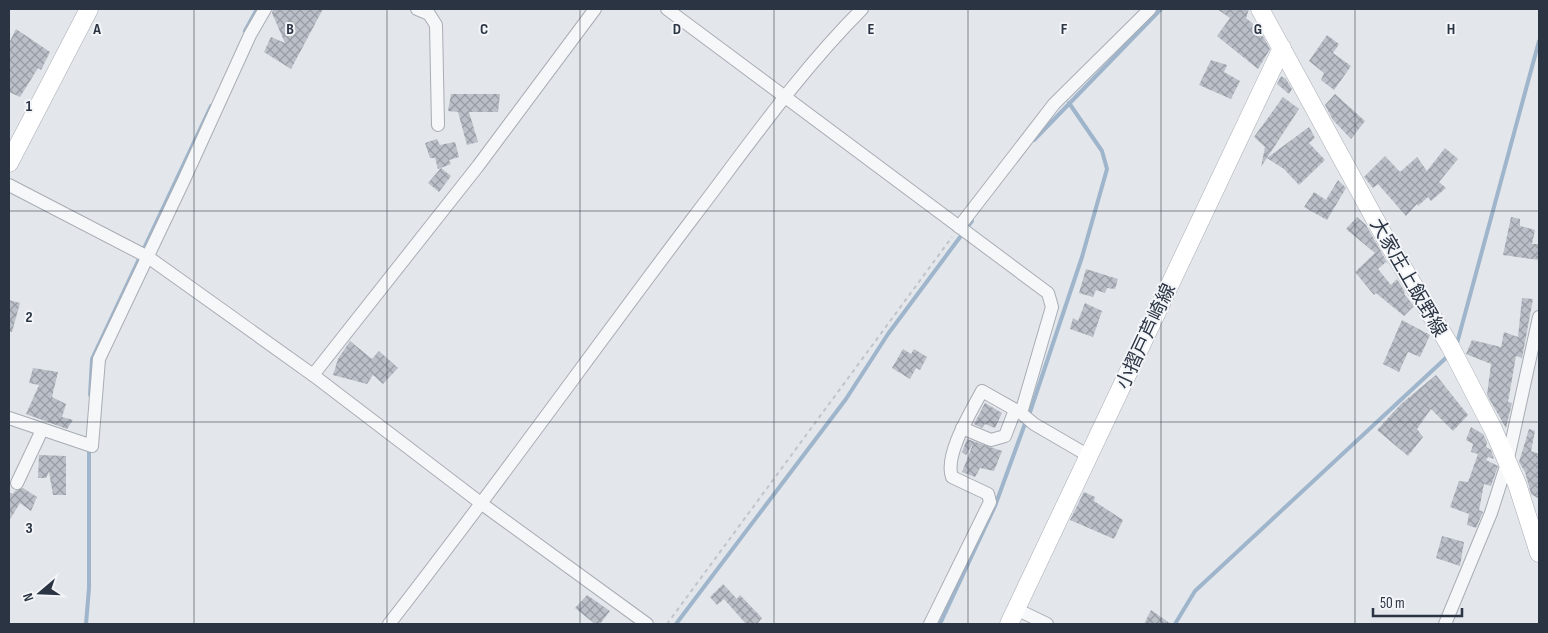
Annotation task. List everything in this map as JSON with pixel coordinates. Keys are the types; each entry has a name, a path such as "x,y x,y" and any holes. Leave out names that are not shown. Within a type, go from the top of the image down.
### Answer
{"main road":[{"path":"9,163 89,9"},
{"name":"大家庄上飯野線","path":"1260,9 1388,243 1450,346 1493,429 1517,484 1539,553"},
{"name":"小摺戸芦崎線","path":"1012,617 1282,48"}],"street":[{"path":"9,418 92,446 99,359 250,35 265,9"},
{"path":"417,9 429,14 436,25 438,125"},
{"path":"313,376 478,166 596,9"},
{"path":"667,9 1048,293 1052,307 1018,412 1004,436 991,440 962,428"},
{"path":"389,624 482,504 640,288 785,98 862,9"},
{"path":"959,226 1054,104 1150,9"},
{"path":"9,185 148,257 313,376 482,504 647,624"},
{"path":"1445,624 1491,513 1507,463 1539,317"},
{"path":"930,624 990,502 988,494 952,478 949,469 962,428 982,391 1089,456"},
{"path":"17,483 42,430"},
{"path":"1012,617 1047,624"}],"path":[{"path":"667,624 866,357 959,226"}],"building":[{"path":"273,9 323,9 291,69 264,52 271,37 285,43 272,13"},
{"path":"1217,9 1249,9 1246,18 1259,29 1270,49 1258,69 1217,36 1230,18"},
{"path":"16,29 50,52 41,70 38,68 20,97 9,92 9,43"},
{"path":"1327,35 1339,44 1333,53 1351,66 1334,90 1321,80 1324,73 1309,61"},
{"path":"1211,60 1227,65 1224,72 1240,81 1231,99 1199,85"},
{"path":"1281,76 1286,79 1292,89 1289,94 1277,84"},
{"path":"451,94 500,94 498,112 469,112 478,142 467,145 458,112 448,111"},
{"path":"1335,94 1365,121 1351,139 1333,120 1325,105"},
{"path":"1283,97 1299,109 1261,167 1265,147 1254,137"},
{"path":"1309,127 1315,138 1309,143 1325,160 1299,185 1284,169 1267,158"},
{"path":"437,139 440,145 455,142 459,157 449,160 451,164 438,169 435,158 430,158 425,143"},
{"path":"1445,148 1458,159 1439,182 1446,188 1431,201 1428,197 1418,206 1417,204 1406,216 1378,184 1373,188 1364,177 1385,156 1400,172 1417,157 1427,171"},
{"path":"441,168 451,176 439,192 428,183"},
{"path":"1338,180 1346,188 1327,220 1304,207 1314,192 1326,200"},
{"path":"1357,217 1366,225 1388,264 1386,262 1378,269 1391,285 1397,279 1405,292 1404,294 1414,306 1404,316 1376,293 1374,295 1355,272 1375,253 1346,229"},
{"path":"1511,217 1520,219 1520,226 1535,230 1532,244 1539,244 1539,260 1503,255"},
{"path":"1086,269 1118,279 1115,289 1107,288 1105,293 1096,290 1093,297 1079,293"},
{"path":"1522,298 1533,299 1522,358 1516,356 1508,402 1512,403 1506,428 1487,395 1491,364 1466,354 1472,340 1501,347 1504,332 1518,337"},
{"path":"9,300 20,303 12,332 9,331"},
{"path":"1085,303 1102,311 1093,337 1070,329 1073,318 1078,321"},
{"path":"1402,320 1430,335 1420,357 1408,352 1399,372 1383,364"},
{"path":"350,341 372,359 379,351 398,368 383,384 373,375 367,384 333,375 338,359"},
{"path":"903,349 911,354 914,349 927,357 920,370 916,368 910,379 892,368"},
{"path":"33,368 58,372 52,397 66,404 62,417 73,420 67,429 26,414 39,385 29,383"},
{"path":"1436,375 1468,415 1453,431 1431,409 1417,429 1423,437 1408,456 1377,430 1401,404"},
{"path":"985,403 1002,413 995,428 985,424 982,428 974,424"},
{"path":"1471,427 1483,434 1487,442 1486,447 1491,450 1494,459 1488,457 1486,460 1498,466 1491,486 1484,484 1479,510 1483,512 1476,528 1467,525 1469,514 1450,507 1459,481 1468,482 1478,454 1471,452 1473,444 1466,440"},
{"path":"1529,429 1535,431 1531,451 1539,454 1539,499 1531,494 1525,472 1519,462"},
{"path":"967,439 1002,451 994,471 980,468 975,477 962,472 973,444 966,455 962,452"},
{"path":"39,455 66,456 66,495 53,495 49,472 46,478 38,478"},
{"path":"23,488 37,497 31,511 20,503 9,521 9,492 13,494 15,491"},
{"path":"1084,492 1095,497 1094,501 1123,520 1114,539 1070,520"},
{"path":"1442,536 1464,542 1460,566 1436,558"},
{"path":"723,584 737,599 740,595 762,618 757,624 746,624 724,599 717,605 710,597"},
{"path":"587,595 610,611 600,624 595,624 575,608"},
{"path":"1151,610 1171,624 1144,624"}],"waterway":[{"path":"245,31 257,9"},
{"path":"1034,140 1161,9"},
{"path":"1456,347 1539,41"},
{"path":"1029,415 1082,257 1107,169 1102,151 1069,103"},
{"path":"90,395 92,359 211,106"},
{"path":"676,624 846,399 888,334 972,221"},
{"path":"1175,624 1195,591 1448,356"},
{"path":"940,624 995,506 1026,421"},
{"path":"86,624 89,588 89,447"}]}
